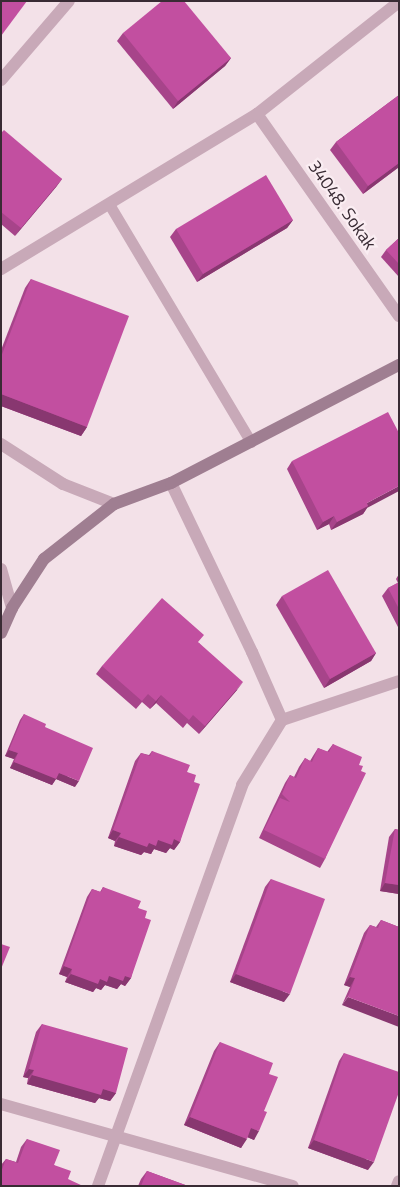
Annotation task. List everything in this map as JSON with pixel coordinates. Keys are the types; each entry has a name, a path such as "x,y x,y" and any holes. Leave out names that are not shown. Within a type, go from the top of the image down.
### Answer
{"street":[{"path":"1,80 69,1"},
{"path":"1,269 257,114 399,2"},
{"name":"34048. Sokak","path":"257,114 399,316"},
{"path":"1,633 12,608 44,559 114,504 172,484 399,365"},
{"path":"1,444 63,484 114,504"},
{"path":"172,484 252,652 282,720"},
{"path":"1,569 12,608"},
{"path":"98,1186 242,785 282,720 399,681"},
{"path":"1,1104 293,1186"},
{"path":"397,1186 399,1181"}],"lane":[{"path":"109,204 251,442"}],"building":[{"path":"1,1 27,1 1,36"},
{"path":"162,1 184,1 231,58 178,101 123,33"},
{"path":"399,95 399,163 368,186 336,142"},
{"path":"4,130 62,179 21,228 1,212 1,133"},
{"path":"266,175 293,220 203,274 176,229"},
{"path":"399,238 399,264 386,250"},
{"path":"31,279 129,316 87,427 1,394 1,357"},
{"path":"388,412 399,433 399,486 367,503 368,506 337,522 334,516 323,522 292,461"},
{"path":"328,570 376,653 330,679 282,596"},
{"path":"399,582 399,609 388,588"},
{"path":"162,598 204,635 198,642 243,682 205,726 193,715 189,720 161,695 156,701 148,694 142,701 102,666"},
{"path":"24,714 46,724 45,727 93,748 79,781 59,773 56,779 14,762 18,753 9,750"},
{"path":"333,744 362,757 359,765 363,766 361,771 366,773 325,859 264,830 280,798 290,802 282,794 290,775 296,778 305,758 312,762 318,748 329,752"},
{"path":"152,751 190,765 187,772 196,775 194,782 200,784 180,842 174,839 172,845 158,840 156,846 149,843 147,847 119,837 121,833 113,830 141,753 150,756"},
{"path":"395,829 399,830 399,885 385,883"},
{"path":"271,879 325,899 290,994 236,974"},
{"path":"103,887 141,901 138,908 147,911 145,918 151,920 131,978 125,976 123,981 109,976 107,982 100,979 98,984 71,974 72,969 64,966 92,889 101,892"},
{"path":"381,920 399,927 399,1016 348,997 355,978 350,977 370,925 378,928"},
{"path":"1,944 10,947 1,969"},
{"path":"42,1024 128,1048 116,1093 103,1089 101,1095 32,1075 34,1070 29,1069"},
{"path":"220,1042 273,1063 269,1074 278,1077 264,1111 267,1112 259,1131 251,1128 247,1139 190,1117"},
{"path":"344,1053 399,1072 399,1092 374,1162 314,1140"},
{"path":"27,1139 60,1150 54,1165 71,1171 68,1179 83,1186 1,1186 1,1172 6,1159 18,1163"},
{"path":"147,1171 188,1186 141,1186"}]}
